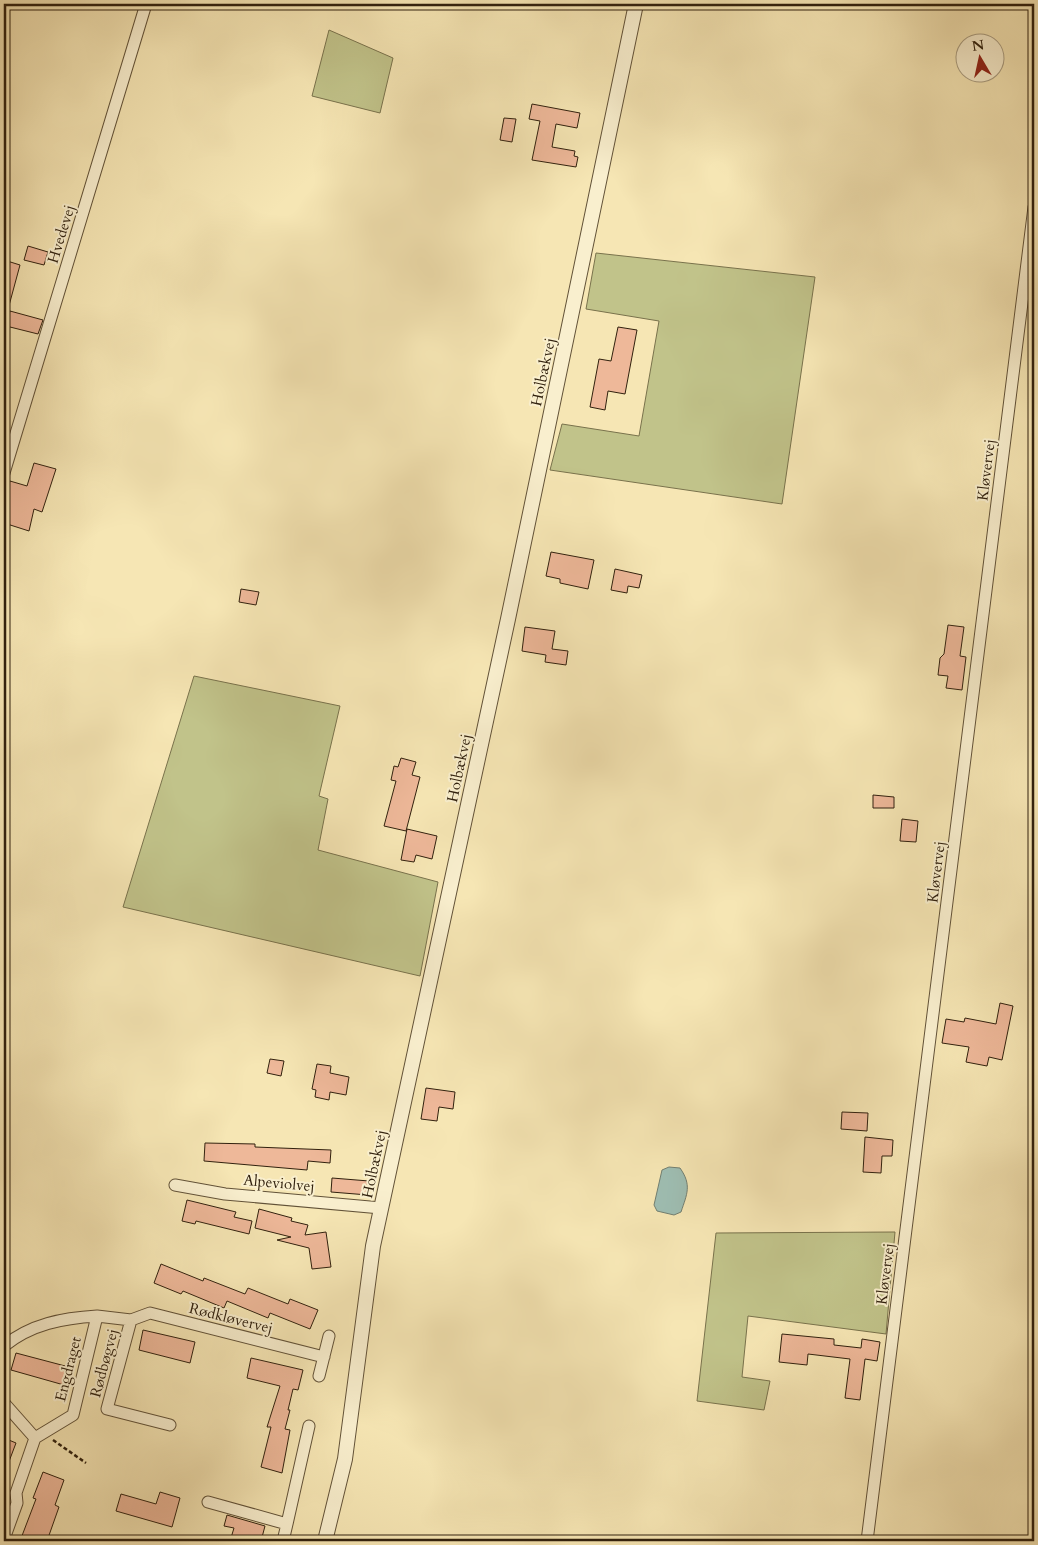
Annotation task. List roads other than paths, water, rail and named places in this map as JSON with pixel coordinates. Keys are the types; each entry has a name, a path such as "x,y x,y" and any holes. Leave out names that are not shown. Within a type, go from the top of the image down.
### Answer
{"street":[{"name":"Hvedevej","path":"4,473 146,4"},
{"name":"Holbækvej","path":"325,1541 345,1459 365,1296 381,1208 510,609 636,4"},
{"name":"Kløvervej","path":"867,1541 1034,207"},
{"name":"Alpeviolvej","path":"175,1185 225,1194 381,1208"},
{"name":"Rødkløvervej","path":"132,1320 150,1313 324,1357"},
{"name":"Engdraget","path":"4,1346 14,1338 41,1325 68,1318 97,1316 132,1320"},
{"name":"Engdraget","path":"35,1438 73,1415 97,1316"},
{"name":"Rødbøgvej","path":"132,1320 107,1409 170,1425"},
{"path":"320,1376 329,1336"},
{"path":"4,1403 35,1438 16,1493 17,1503 4,1539"},
{"path":"283,1541 309,1426"},
{"path":"208,1502 287,1524"}],"water":[{"path":"669,1167 680,1168 687,1185 681,1212 674,1215 657,1211 654,1205 662,1170"}]}
